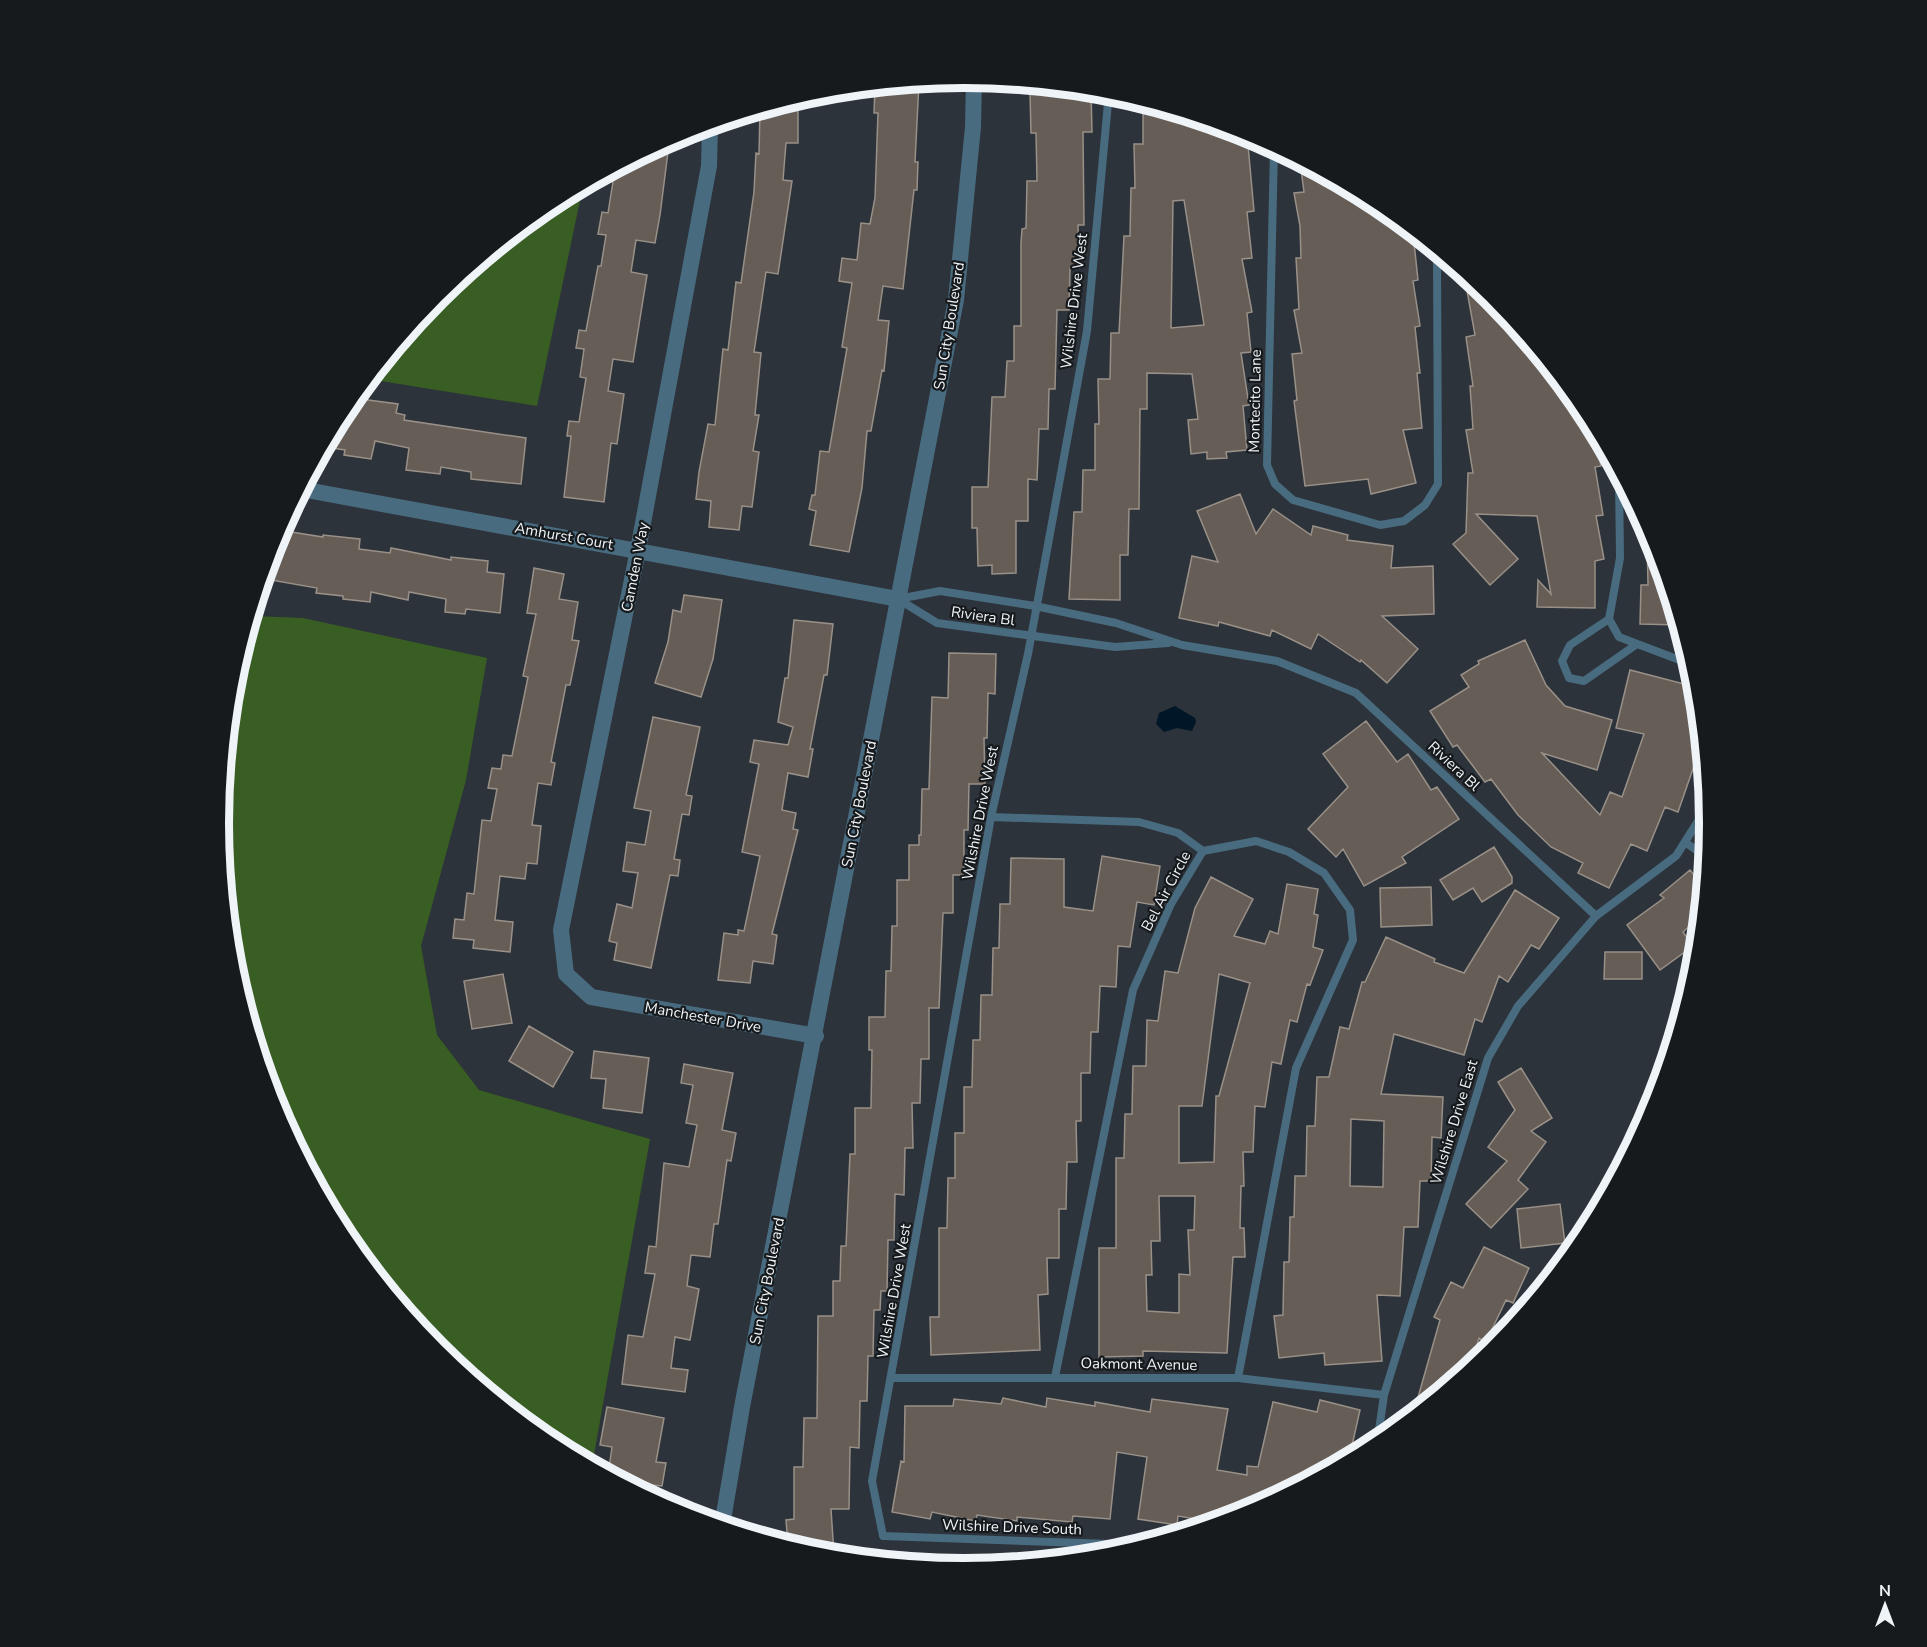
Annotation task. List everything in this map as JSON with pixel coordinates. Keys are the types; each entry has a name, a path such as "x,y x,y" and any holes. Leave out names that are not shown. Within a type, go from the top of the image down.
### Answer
{"street":[{"name":"Sun City Boulevard","path":"723,1518 742,1407 816,1036 956,300 973,127 974,88"},
{"name":"Camden Way","path":"591,997 566,974 561,930 638,550 709,166 710,134"},
{"name":"Amhurst Court","path":"308,490 898,599"},
{"name":"Manchester Drive","path":"591,997 816,1036"}],"lane":[{"name":"Wilshire Drive West","path":"883,1536 872,1481 991,817 1030,636 1087,331 1108,103"},
{"name":"Montecito Lane","path":"1274,157 1267,465 1275,484 1293,500 1380,525 1404,521 1425,505 1438,484 1437,262"},
{"path":"1619,491 1620,558 1609,619 1619,637 1679,659"},
{"name":"Riviera Bl","path":"898,599 940,591 1035,606 1116,623 1171,642 1277,662 1356,693 1596,916"},
{"name":"Riviera Bl","path":"898,599 937,623 1115,647 1171,642"},
{"path":"1609,619 1570,645 1562,661 1569,678 1584,681 1637,644"},
{"path":"991,817 1139,822 1178,833 1203,851"},
{"name":"Wilshire Drive East","path":"1379,1430 1384,1395 1488,1058 1518,1006 1596,916 1676,856 1699,824"},
{"name":"Bel Air Circle","path":"1055,1377 1133,990 1171,904 1203,851 1256,841 1289,852 1324,873 1350,910 1353,940 1296,1068 1238,1378"},
{"path":"1685,842 1698,851"},
{"name":"Oakmont Avenue","path":"892,1378 1238,1378 1384,1395"},
{"name":"Wilshire Drive South","path":"883,1536 1108,1544"}],"green space":[{"path":"581,196 537,406 377,380 411,339 479,271 516,240"},
{"path":"259,616 303,618 487,658 466,780 421,946 437,1035 479,1090 650,1139 593,1458 516,1407 444,1343 411,1308 352,1232 304,1149 284,1105 254,1014 243,967 230,872 230,775 235,728 243,680"}],"water":[{"path":"1175,706 1195,718 1196,722 1192,731 1177,728 1164,732 1156,724 1159,713"}],"building":[{"path":"919,90 915,162 918,162 917,190 914,190 903,289 883,286 878,320 889,321 884,371 882,370 871,431 867,431 862,488 849,552 810,545 816,511 809,509 812,495 815,495 820,451 829,452 847,348 842,347 852,283 839,281 842,258 857,260 861,223 870,224 875,198 878,113 874,113 875,94"},
{"path":"1030,92 1091,100 1092,132 1083,132 1084,225 1078,225 1079,268 1070,269 1069,310 1057,310 1055,389 1049,389 1048,429 1039,429 1037,480 1028,479 1028,521 1016,521 1016,573 992,574 992,565 978,566 977,528 972,528 972,487 988,487 992,397 1005,397 1007,361 1014,361 1014,326 1021,326 1021,243 1022,229 1026,228 1027,181 1037,181 1036,133 1031,133"},
{"path":"798,108 798,143 786,143 783,180 792,181 778,274 766,272 754,352 761,353 755,415 759,415 753,451 759,452 752,507 742,506 739,530 709,527 711,501 696,499 708,424 715,425 723,349 728,350 736,282 741,283 754,192 756,153 759,154 760,118"},
{"path":"1143,111 1248,145 1254,211 1247,212 1252,258 1242,259 1252,312 1247,313 1251,352 1241,353 1249,405 1243,406 1247,450 1226,452 1227,458 1207,459 1207,452 1191,454 1188,420 1198,419 1192,374 1147,373 1147,409 1140,409 1139,509 1129,509 1128,555 1120,555 1120,600 1069,599 1074,512 1082,512 1083,470 1095,470 1095,424 1099,424 1098,379 1110,379 1111,333 1119,333 1124,236 1130,236 1131,188 1135,188 1134,144 1143,144","holes":["1184,200 1204,325 1171,328 1173,201"]},
{"path":"668,152 655,243 636,240 631,272 647,275 633,362 613,359 608,391 624,394 617,444 611,443 604,502 564,497 571,436 567,436 569,421 579,422 586,378 580,377 584,349 576,348 579,330 586,331 598,266 601,266 606,235 598,234 602,212 608,213 614,177"},
{"path":"1301,171 1372,212 1414,243 1418,280 1413,281 1420,326 1415,327 1420,373 1417,373 1422,428 1403,430 1416,483 1371,494 1368,479 1305,486 1294,401 1297,400 1292,354 1302,353 1294,310 1299,309 1296,258 1301,258 1300,226 1294,193 1304,192"},
{"path":"1467,291 1483,304 1516,339 1547,376 1599,454 1601,466 1595,467 1603,515 1596,516 1604,559 1595,561 1595,608 1537,607 1538,580 1551,594 1537,516 1476,514 1518,559 1490,585 1453,544 1466,533 1468,473 1473,473 1466,430 1473,429 1470,386 1473,386 1466,337 1475,335"},
{"path":"363,399 398,404 396,413 405,415 404,420 526,438 521,484 471,479 471,472 441,467 440,474 406,470 409,448 375,441 371,459 344,455 345,450 332,448"},
{"path":"1240,494 1256,534 1273,509 1311,535 1313,526 1348,535 1347,540 1393,546 1391,568 1433,566 1434,614 1382,616 1418,649 1387,683 1361,660 1360,662 1318,634 1311,649 1272,630 1270,636 1219,622 1218,626 1179,618 1192,556 1218,562 1197,511"},
{"path":"289,532 323,537 323,535 360,539 359,549 390,553 391,548 451,560 451,557 488,561 487,572 504,574 500,613 466,609 465,614 445,612 446,599 409,592 408,600 371,592 370,602 316,593 317,588 271,580"},
{"path":"1647,554 1670,625 1640,624 1641,585 1648,585"},
{"path":"534,568 564,574 559,599 578,602 572,640 579,641 570,685 566,685 551,762 555,763 551,785 538,783 532,825 541,826 537,864 527,863 525,879 500,876 495,920 513,922 510,952 473,948 474,940 453,938 455,919 464,920 467,893 474,894 482,820 491,821 497,789 488,788 492,768 501,769 503,755 512,756 528,677 523,676 536,614 527,613"},
{"path":"684,595 722,600 713,659 701,697 655,683 668,642 673,610 681,612"},
{"path":"794,620 833,624 827,675 824,675 810,749 813,749 808,777 788,773 782,810 796,813 793,829 798,830 772,934 777,935 773,964 753,961 750,983 718,980 724,933 738,935 738,930 744,931 760,856 742,852 759,764 750,762 754,740 788,745 793,727 778,722 785,678 788,678"},
{"path":"1525,640 1546,685 1565,706 1612,720 1597,770 1542,753 1600,815 1610,792 1622,797 1644,734 1616,728 1630,670 1685,684 1696,767 1694,766 1678,812 1665,807 1647,851 1631,844 1609,888 1578,873 1583,863 1551,847 1518,815 1491,779 1485,782 1457,745 1453,747 1430,711 1469,687 1461,675 1479,664 1478,661"},
{"path":"949,653 996,654 995,694 988,693 987,738 984,738 985,784 969,784 968,830 964,830 964,875 953,875 953,913 943,913 939,1008 929,1008 929,1059 921,1059 920,1103 912,1103 913,1148 905,1148 904,1195 895,1194 894,1240 888,1240 887,1291 881,1291 880,1310 874,1310 873,1356 868,1356 867,1401 860,1401 859,1448 850,1447 849,1509 831,1509 833,1546 787,1536 786,1520 794,1519 794,1467 803,1467 804,1418 817,1418 818,1316 833,1316 833,1281 840,1281 841,1246 846,1246 850,1154 855,1154 855,1108 871,1108 872,1050 869,1050 869,1017 885,1017 886,971 891,971 892,926 897,926 897,880 909,880 909,845 919,845 919,835 921,835 922,789 929,789 932,697 948,698"},
{"path":"653,717 700,727 686,795 692,796 689,815 682,814 674,859 680,860 678,876 670,875 651,968 614,960 617,943 609,941 617,904 632,908 638,873 623,871 627,842 645,845 651,811 634,808"},
{"path":"1366,721 1397,762 1408,754 1431,790 1437,787 1459,819 1402,857 1406,863 1364,886 1343,849 1336,857 1308,829 1348,787 1323,754"},
{"path":"1494,847 1512,877 1512,883 1482,902 1473,888 1453,900 1440,880"},
{"path":"1102,856 1160,866 1154,905 1137,902 1130,947 1118,946 1116,987 1100,986 1098,1032 1091,1032 1090,1073 1081,1073 1081,1121 1076,1121 1077,1162 1067,1162 1066,1209 1059,1209 1059,1258 1047,1258 1048,1294 1038,1295 1040,1350 931,1355 930,1317 939,1317 939,1228 947,1228 948,1178 955,1178 955,1133 964,1133 964,1087 972,1087 973,1040 980,1040 981,995 992,995 993,948 999,948 1000,904 1010,904 1011,858 1064,859 1064,907 1093,911"},
{"path":"1690,870 1696,878 1691,925 1683,932 1689,940 1687,951 1660,970 1627,925 1664,898 1660,895"},
{"path":"1211,877 1253,899 1234,936 1265,944 1270,931 1278,934 1287,884 1318,889 1314,914 1318,915 1313,947 1323,950 1310,985 1307,984 1297,1022 1290,1020 1281,1064 1272,1062 1265,1107 1255,1106 1253,1152 1243,1152 1244,1186 1241,1186 1240,1228 1244,1228 1245,1257 1233,1257 1227,1353 1143,1351 1143,1356 1099,1357 1099,1248 1116,1248 1116,1158 1124,1158 1125,1114 1132,1114 1133,1066 1146,1066 1147,1020 1158,1021 1165,971 1178,973 1195,908","holes":["1219,974 1250,983 1219,1096 1216,1096 1214,1162 1179,1163 1179,1106 1202,1106","1159,1196 1195,1196 1194,1230 1188,1230 1190,1275 1179,1274 1179,1313 1147,1311 1146,1275 1152,1275 1151,1241 1160,1241"]},
{"path":"1431,887 1432,925 1381,927 1380,888"},
{"path":"1515,890 1559,918 1539,949 1531,945 1508,982 1499,976 1482,1022 1475,1019 1464,1055 1394,1034 1381,1094 1443,1097 1441,1138 1432,1137 1431,1181 1420,1181 1418,1227 1404,1227 1400,1296 1377,1295 1382,1361 1325,1365 1324,1353 1279,1358 1274,1316 1283,1315 1284,1262 1289,1262 1290,1217 1294,1217 1295,1176 1306,1176 1307,1126 1315,1126 1317,1077 1329,1077 1340,1027 1349,1029 1362,982 1365,982 1386,937 1435,959 1434,962 1464,973","holes":["1351,1119 1384,1121 1383,1187 1350,1186"]},
{"path":"1605,952 1642,952 1642,979 1604,979"},
{"path":"503,974 512,1023 472,1029 464,981"},
{"path":"529,1026 573,1052 553,1087 509,1061"},
{"path":"594,1051 649,1058 642,1113 603,1108 606,1079 591,1078"},
{"path":"684,1064 733,1073 722,1130 736,1133 731,1161 727,1160 718,1224 714,1224 710,1257 691,1255 687,1286 699,1289 690,1340 675,1337 671,1368 688,1370 685,1392 622,1384 628,1335 643,1337 655,1274 645,1273 649,1246 656,1247 664,1163 689,1167 697,1125 686,1123 693,1085 681,1083"},
{"path":"1521,1068 1552,1118 1531,1131 1546,1142 1518,1180 1528,1189 1491,1228 1466,1204 1507,1161 1488,1147 1515,1110 1498,1082"},
{"path":"1560,1204 1565,1243 1521,1248 1517,1209"},
{"path":"1484,1247 1529,1268 1513,1303 1506,1300 1488,1338 1485,1341 1479,1338 1475,1350 1417,1402 1440,1320 1434,1317 1451,1282 1463,1288"},
{"path":"1003,1398 1046,1407 1047,1398 1095,1406 1095,1402 1150,1412 1152,1399 1228,1409 1217,1470 1247,1475 1247,1466 1258,1467 1273,1402 1317,1412 1320,1400 1360,1410 1352,1447 1289,1483 1245,1503 1199,1519 1178,1516 1177,1525 1138,1519 1147,1457 1117,1452 1110,1519 1073,1516 1072,1522 1017,1517 1017,1521 977,1515 976,1521 932,1512 930,1519 892,1512 901,1461 904,1462 905,1406 953,1406 954,1399 1001,1404"},
{"path":"607,1407 664,1418 656,1462 666,1463 662,1486 643,1485 609,1467 612,1447 600,1445"}]}
